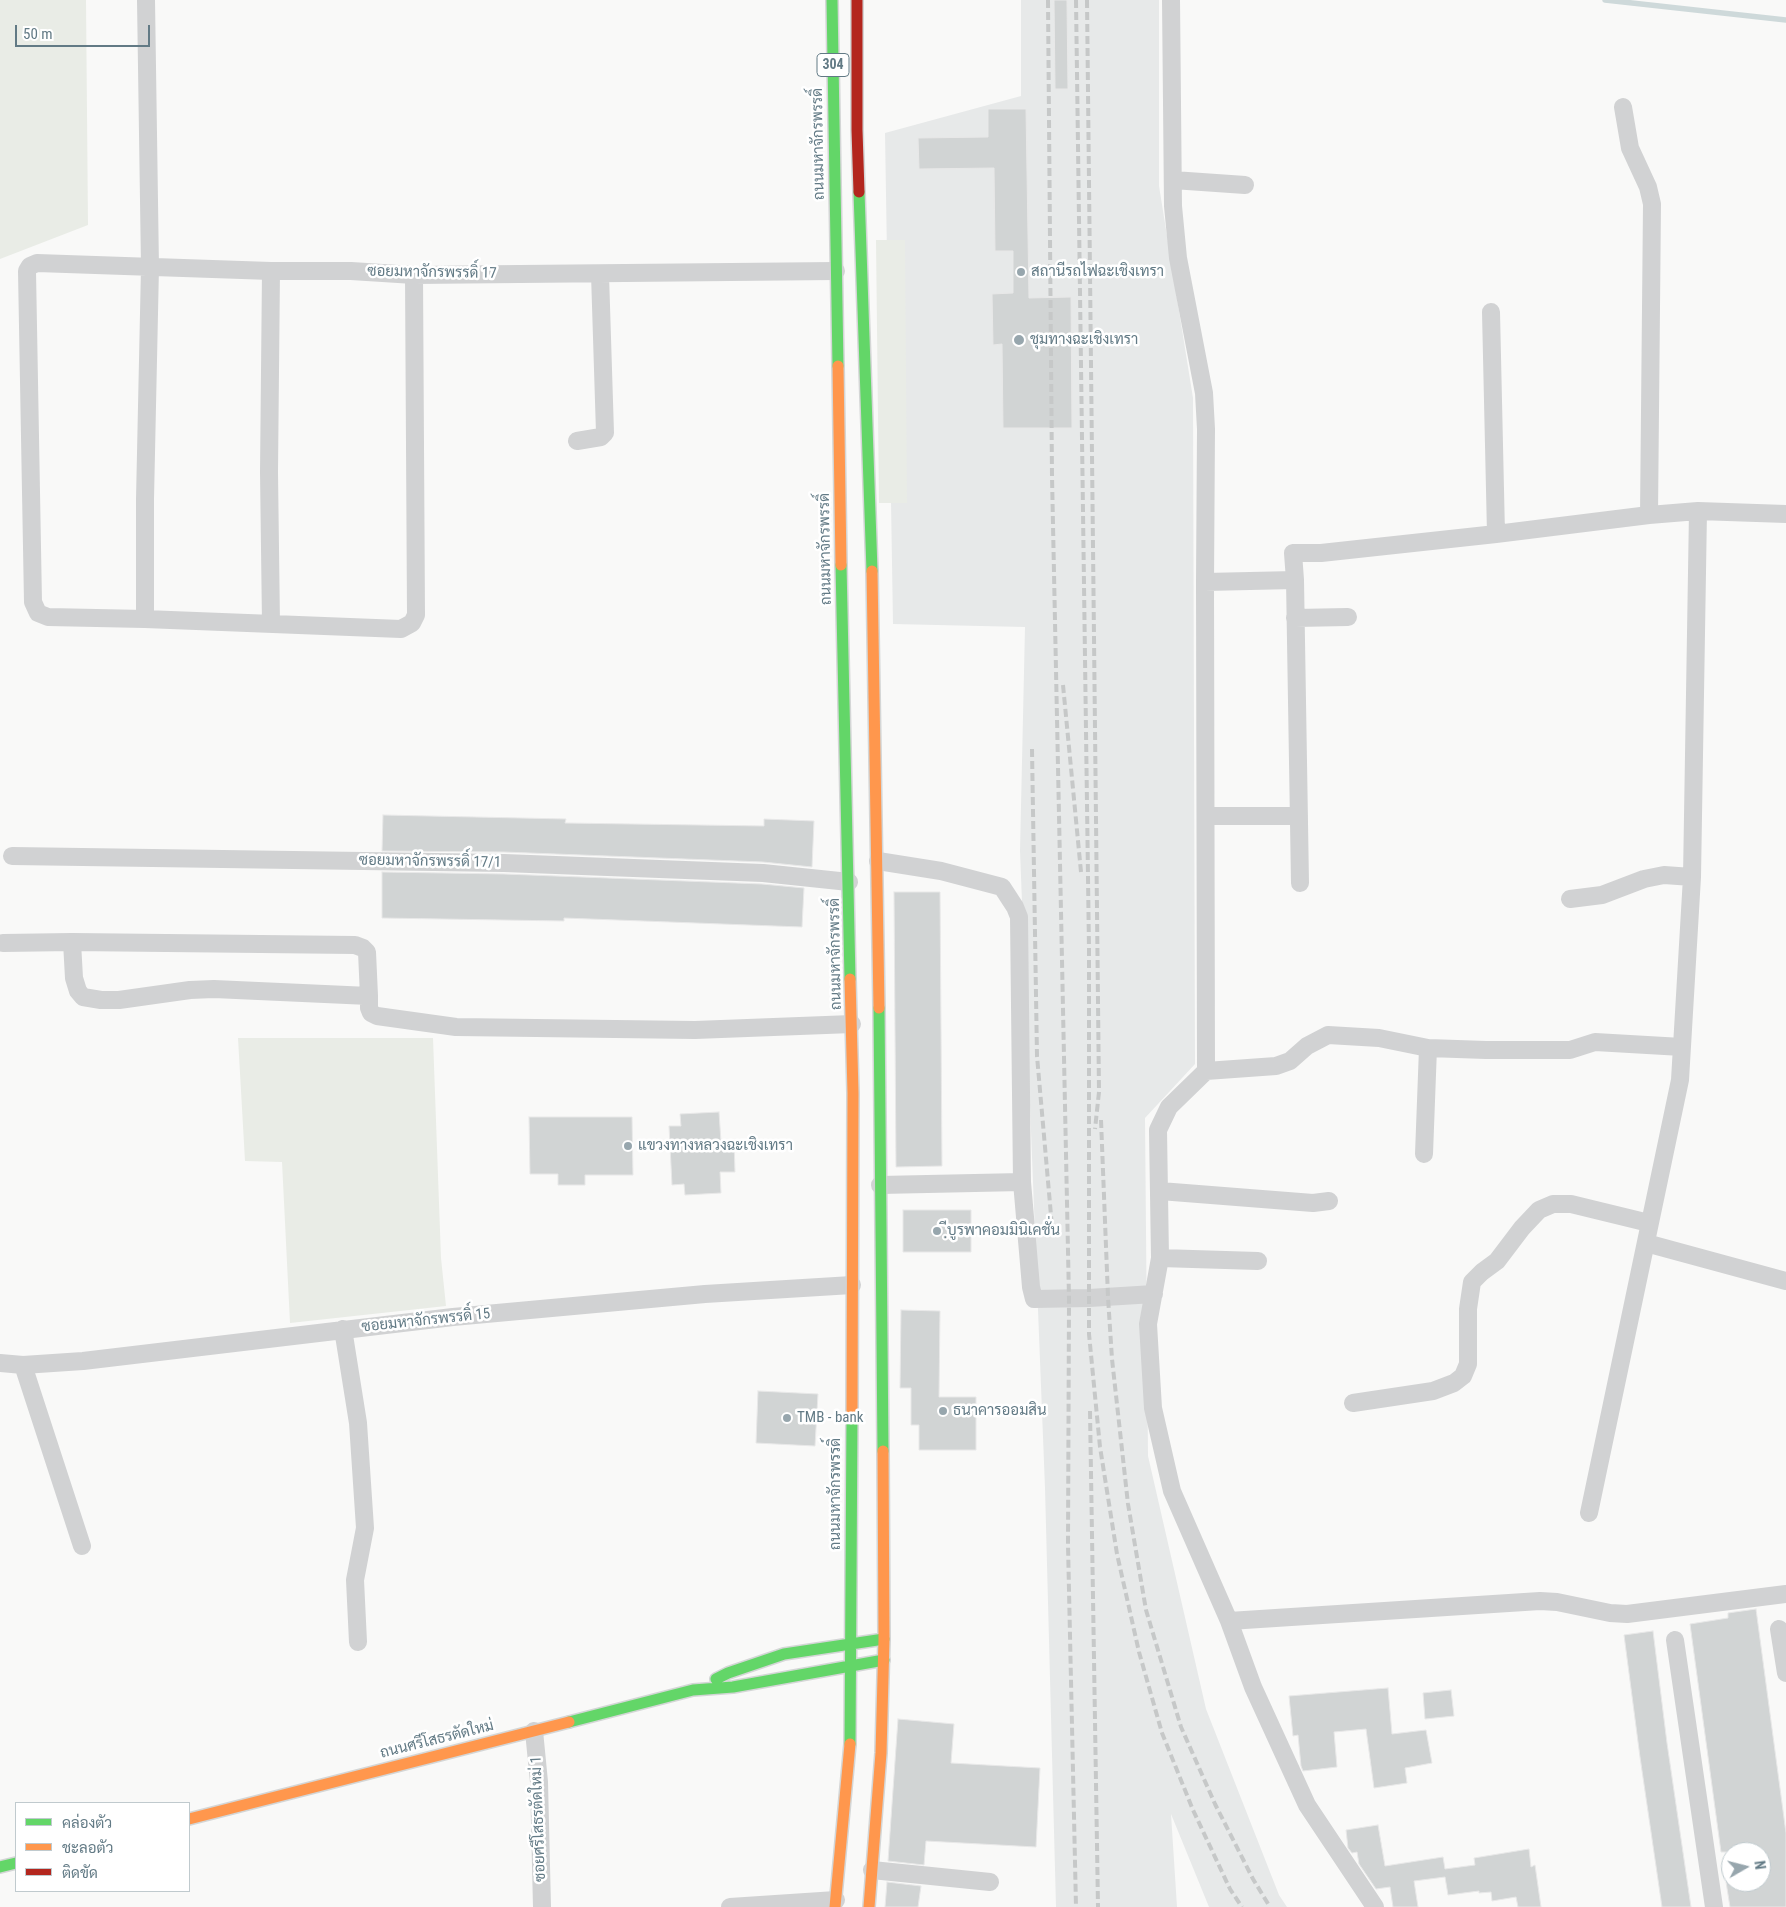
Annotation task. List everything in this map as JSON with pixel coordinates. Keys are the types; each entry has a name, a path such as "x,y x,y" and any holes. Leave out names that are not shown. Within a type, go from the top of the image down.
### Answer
{"main road":[{"path":"820,0 832,53"},
{"name":"ถนนมหาจักรพรรดิ์","path":"832,0 840,555 852,1024 850,1748 835,1904"},
{"name":"304","path":"857,0 857,130 873,598 878,861"},
{"path":"869,1907 881,1753 884,1660 878,861"},
{"name":"ถนนศรีโสธรตัดใหม่","path":"693,1690 728,1673 784,1654 851,1643 884,1640"},
{"name":"ถนนศรีโสธรตัดใหม่","path":"190,1819 693,1690 732,1687 884,1660"},
{"path":"0,1867 15,1863"}],"street":[{"path":"146,0 150,266 145,499 145,619 401,629 412,623 416,615 414,275"},
{"path":"1172,0 1173,206 1178,258 1204,393 1206,429 1206,1071"},
{"path":"1622,106 1630,148 1648,187 1652,204 1649,515"},
{"path":"1173,180 1245,185"},
{"name":"ซอยมหาจักรพรรดิ์ 17","path":"145,619 48,617 38,613 35,608 27,271 30,266 37,263 271,271 350,271 414,275 836,271"},
{"path":"271,271 269,472 271,624"},
{"path":"577,441 601,437 605,433 600,274"},
{"path":"1491,312 1496,534"},
{"path":"1589,1513 1680,1080 1692,877 1698,511"},
{"path":"1300,883 1292,553 1321,553 1698,511 1786,514"},
{"path":"1205,582 1294,580"},
{"path":"1295,618 1348,617"},
{"path":"1206,816 1299,816"},
{"name":"ซอยมหาจักรพรรดิ์ 17/1","path":"12,856 514,864 753,872 849,882"},
{"path":"878,861 941,870 1002,887 1015,907 1018,917 1022,1182 1031,1286 1034,1299 1098,1298 1154,1294"},
{"path":"1570,899 1602,895 1644,879 1664,875 1692,877"},
{"path":"72,942 74,978 78,991 83,997 119,1000 190,990 214,989 369,996"},
{"path":"3,943 355,945 367,952 369,1008 371,1013 377,1016 456,1027 695,1030 852,1024"},
{"path":"1375,1907 1307,1805 1253,1687 1229,1622 1172,1491 1153,1408 1148,1324 1160,1258 1158,1130 1169,1107 1206,1071 1276,1066 1290,1061 1307,1046 1328,1035 1379,1038 1428,1048 1486,1050 1570,1050 1596,1042 1682,1047"},
{"path":"1424,1154 1428,1048"},
{"path":"880,1185 1022,1182"},
{"path":"1160,1191 1313,1204 1329,1202"},
{"path":"1353,1403 1433,1391 1454,1383 1463,1376 1468,1364 1468,1309 1472,1282 1496,1261 1539,1210 1553,1204 1571,1204 1650,1223"},
{"path":"1646,1243 1786,1281"},
{"path":"1160,1258 1258,1261"},
{"name":"ซอยมหาจักรพรรดิ์ 15","path":"0,1363 23,1365 83,1361 453,1317 705,1294 852,1285"},
{"path":"343,1330 358,1423 364,1528 355,1580 358,1642"},
{"path":"23,1365 82,1546"},
{"path":"1229,1622 1540,1601 1557,1602 1610,1613 1627,1614 1786,1594"},
{"path":"1779,1629 1786,1673"},
{"path":"1676,1640 1714,1907"},
{"name":"ซอยศรีโสธรตัดใหม่ 1","path":"534,1731 539,1782 542,1907"},
{"path":"872,1870 990,1882"},
{"path":"730,1907 835,1904"}],"shaded area":[{"path":"0,0 86,0 88,225 0,259"},
{"path":"1021,0 1159,0 1159,186 1193,398 1195,1064 1145,1118 1148,1456 1206,1709 1279,1895 1287,1907 1209,1907 1171,1814 1177,1907 1056,1907 1045,1488 1020,851 1025,627 893,624 885,133 1021,96"},
{"path":"876,240 905,240 907,503 879,503"},
{"path":"238,1038 433,1038 441,1258 446,1306 290,1323 282,1162 245,1161"}],"building":[{"path":"1054,0 1067,0 1068,89 1055,89"},
{"name":"สถานีรถไฟฉะเชิงเทรา","path":"988,109 1026,109 1029,298 1071,297 1072,428 1003,428 1002,344 993,345 992,294 1013,293 1013,251 995,251 994,168 919,169 918,138 988,137"},
{"path":"383,815 566,819 565,823 764,826 764,819 814,821 812,867 763,862 504,852 382,851"},
{"path":"382,872 504,874 762,884 804,888 802,927 564,918 564,921 382,918"},
{"path":"894,892 940,892 942,1166 896,1167"},
{"path":"719,1112 721,1142 734,1141 735,1172 720,1172 721,1193 685,1195 684,1184 672,1185 669,1126 681,1126 680,1114"},
{"path":"529,1117 632,1117 633,1175 585,1175 585,1185 558,1185 558,1174 530,1174"},
{"name":"ฺีบูรพาคอมมินิเคชั่น","path":"903,1210 971,1210 971,1252 903,1252"},
{"path":"901,1310 940,1311 939,1397 976,1397 976,1450 919,1450 919,1425 911,1425 911,1388 900,1388"},
{"name":"TMB - bank","path":"758,1391 818,1394 815,1446 756,1443"},
{"path":"1756,1609 1786,1833 1786,1907 1730,1907 1728,1892 1771,1892 1771,1842 1721,1842 1721,1852 1690,1624 1728,1618 1728,1613"},
{"path":"1653,1631 1691,1907 1662,1907 1640,1757 1624,1635"},
{"path":"1388,1688 1392,1734 1426,1730 1432,1763 1405,1768 1407,1783 1374,1788 1366,1729 1334,1732 1337,1767 1303,1771 1298,1735 1293,1736 1289,1696"},
{"path":"1451,1690 1454,1716 1425,1719 1423,1693"},
{"path":"898,1719 954,1724 951,1763 1040,1768 1036,1847 926,1841 924,1865 888,1861"},
{"path":"1378,1825 1385,1866 1443,1857 1445,1869 1475,1865 1474,1858 1529,1849 1531,1867 1535,1865 1541,1907 1518,1907 1516,1897 1492,1901 1491,1892 1479,1893 1479,1891 1448,1895 1445,1877 1414,1881 1418,1907 1393,1907 1390,1887 1376,1889 1359,1864 1357,1852 1352,1853 1348,1848 1346,1830"},
{"path":"887,1882 921,1886 918,1907 885,1907"}],"waterway":[{"path":"1605,0 1786,20"}],"railway":[{"path":"1048,0 1052,476 1069,1299 1068,1545 1076,1907"},
{"path":"1076,0 1089,950 1089,1334 1100,1447 1117,1554 1139,1652 1162,1733 1193,1810 1230,1889 1242,1907"},
{"path":"1087,0 1099,1092 1095,1129"},
{"path":"1063,685 1081,872"},
{"path":"1032,749 1037,1056 1053,1238"},
{"path":"1101,1120 1112,1359 1128,1504 1146,1610 1181,1727 1215,1804 1253,1879 1270,1907"},
{"path":"1090,1411 1098,1907"}],"traffic: fast":[{"path":"832,0 838,366"},
{"path":"859,192 872,571"},
{"path":"841,565 850,979"},
{"path":"879,1008 883,1451"},
{"path":"850,1744 852,1414"},
{"path":"716,1679 784,1654 884,1639"},
{"path":"569,1722 693,1690 733,1687 884,1660"},
{"path":"0,1867 15,1863"}],"traffic: slow":[{"path":"838,366 841,565"},
{"path":"872,571 879,1008"},
{"path":"850,979 853,1093 852,1414"},
{"path":"869,1907 881,1753 884,1639 883,1451"},
{"path":"190,1819 569,1722"},
{"path":"835,1907 850,1744"}],"traffic: jam":[{"path":"857,0 859,192"}],"place":[{"name":"สถานีรถไฟฉะเชิงเทรา","path":"1021,272"},
{"name":"ชุมทางฉะเชิงเทรา","path":"1019,340"},
{"name":"แขวงทางหลวงฉะเชิงเทรา","path":"628,1146"},
{"name":"ฺีบูรพาคอมมินิเคชั่น","path":"937,1231"},
{"name":"ธนาคารออมสิน","path":"943,1411"},
{"name":"TMB - bank","path":"787,1418"}]}
